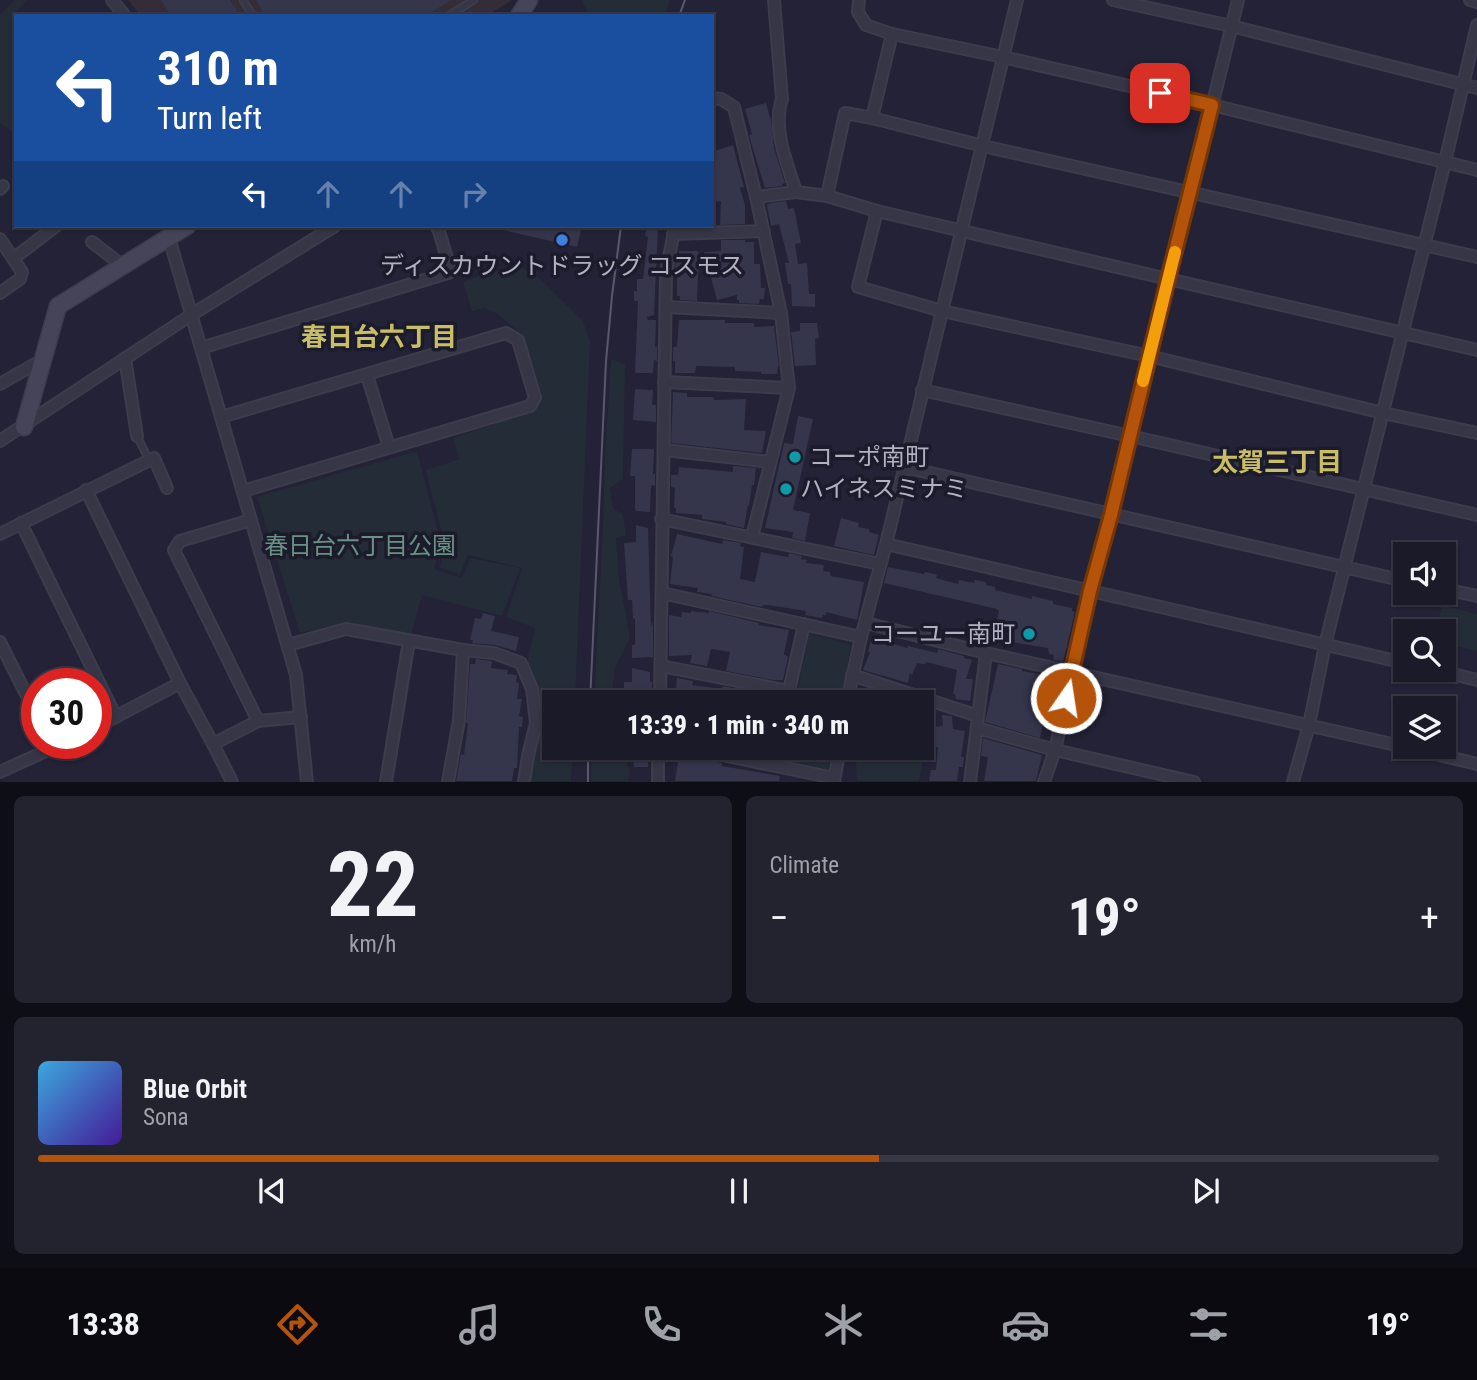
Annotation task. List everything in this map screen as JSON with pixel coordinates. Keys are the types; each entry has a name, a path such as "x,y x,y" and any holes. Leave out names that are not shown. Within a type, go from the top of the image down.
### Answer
{"street":[{"path":"112,0 123,14"},
{"path":"774,0 782,99 778,111 781,144 796,192"},
{"path":"859,0 858,12 866,25 892,34 1212,105 1477,170"},
{"path":"849,690 1017,0"},
{"path":"1113,0 1231,26 1477,88"},
{"path":"1044,782 1055,750 1090,591 1238,0"},
{"path":"1470,0 1477,2"},
{"path":"1293,782 1309,725 1325,645 1477,24"},
{"path":"873,118 892,34"},
{"path":"714,98 721,99 734,107 757,197 781,313 789,388 751,537"},
{"path":"827,197 845,113 1477,257"},
{"path":"757,197 796,192 827,197 877,211 1477,350"},
{"path":"877,211 858,287 943,311 1477,433"},
{"path":"14,258 53,228"},
{"path":"24,427 58,306 184,228"},
{"path":"0,441 191,315 332,228"},
{"path":"201,348 451,272 437,228"},
{"path":"660,690 666,273 674,230 764,231"},
{"path":"169,238 296,675 307,782"},
{"path":"0,239 22,272 20,279 0,293"},
{"path":"92,242 123,266"},
{"path":"666,307 781,313"},
{"path":"221,417 506,333 518,340 535,398 530,406 243,491"},
{"path":"125,358 137,436"},
{"path":"0,384 42,360"},
{"path":"367,375 389,447"},
{"path":"664,382 789,388"},
{"path":"922,390 1477,515"},
{"path":"664,450 770,462"},
{"path":"0,534 153,458 167,488"},
{"path":"904,467 1393,577"},
{"path":"86,490 180,683 232,782"},
{"path":"661,519 880,564"},
{"path":"251,520 180,541 174,550 258,721"},
{"path":"21,523 116,717"},
{"path":"886,544 1393,660"},
{"path":"1456,592 1477,596"},
{"path":"662,593 861,637"},
{"path":"866,623 986,653 1393,744"},
{"path":"661,666 789,691 804,624"},
{"path":"288,645 346,629 494,653 521,663 532,689 536,723 524,782"},
{"path":"386,782 409,641"},
{"path":"0,642 21,684"},
{"path":"448,782 459,720 463,650"},
{"path":"970,782 986,653"},
{"path":"852,675 1055,750 1194,782"},
{"path":"1456,675 1477,680"},
{"path":"112,719 180,683"},
{"path":"214,744 258,721 301,717"},
{"path":"0,772 26,759"},
{"path":"1456,759 1477,764"},
{"path":"658,760 658,782"},
{"path":"743,760 834,780 838,760"}],"lane":[{"path":"451,14 474,0"},
{"path":"137,436 149,460"}],"shaded area":[{"path":"128,0 512,0 489,14 139,14"}],"green space":[{"path":"15,0 27,0 14,14 14,134 0,123 0,15"},
{"path":"581,0 670,0 665,14 589,14"},
{"path":"521,268 534,273 583,321 590,342 576,690 542,690 542,760 572,760 571,781 529,781 539,722 526,668 535,628 506,617 522,568 468,555 460,574 440,568 445,545 426,470 460,459 453,438 532,411 542,399 522,334 496,313 484,308 472,311 463,282 488,272"},
{"path":"611,359 625,364 623,479 610,488 613,508 623,515 626,535 616,538 619,579 630,637 615,668 612,690 595,690 603,525"},
{"name":"春日台六丁目公園","path":"417,451 441,544 434,569 462,578 470,558 520,568 502,616 422,595 411,635 347,622 300,633 257,497"},
{"path":"1442,605 1477,614 1477,651 1456,646 1456,619 1438,619"},
{"path":"809,633 851,645 843,690 797,690"},
{"path":"592,760 626,760 630,771 628,781 591,781"},
{"path":"784,760 830,760 828,770"},
{"path":"857,760 923,760 919,781 857,781"}],"building":[{"path":"161,0 230,0 237,11 232,14 170,14"},
{"path":"256,0 452,0 428,14 264,14"},
{"path":"766,103 774,148 785,183 782,186 765,188 749,135 752,134 745,109"},
{"path":"733,145 744,187 740,188 745,205 745,224 720,225 721,201 714,202 714,151"},
{"path":"786,201 788,209 794,208 801,243 795,244 798,264 807,263 809,294 815,294 815,307 792,306 791,284 788,284 785,263 789,263 779,224 771,226 767,205"},
{"name":"ディスカウントドラッグ コスモス","path":"503,228 582,228 577,247"},
{"path":"647,228 658,228 654,315 647,317 648,320 656,320 657,361 654,360 653,373 635,373 638,301 634,301 634,291 637,291 637,279 643,279 648,237 645,236"},
{"path":"721,240 754,242 754,264 760,264 761,288 765,288 764,299 760,299 759,304 739,303 737,295 717,300 704,252 721,251"},
{"path":"679,251 699,253 697,301 680,300 680,296 677,296 675,267 676,262 679,262"},
{"path":"679,320 725,320 725,323 754,323 754,327 774,326 779,366 777,374 735,371 735,367 696,366 695,373 675,373 673,347 677,347"},
{"path":"800,323 817,323 819,338 815,339 816,365 795,366 791,332 800,331"},
{"path":"635,389 653,390 652,405 656,405 656,422 633,420"},
{"path":"673,392 687,393 687,397 713,397 714,400 746,399 744,430 766,431 762,453 671,443"},
{"path":"798,416 813,419 793,510 810,513 805,541 792,538 793,532 765,528 784,443 793,444"},
{"path":"632,449 654,449 655,486 651,485 650,512 635,509 635,476 630,476"},
{"path":"733,466 756,468 744,528 702,519 702,515 676,513 675,488 671,487 671,475 678,475 679,467 733,472"},
{"path":"841,518 859,523 858,527 879,535 874,555 834,546"},
{"path":"636,525 648,528 653,657 632,658 635,619 632,600 628,600 624,543 636,542"},
{"path":"677,534 722,544 723,540 741,543 740,546 744,547 740,579 755,582 761,552 788,557 789,553 802,556 801,559 807,560 806,563 824,565 823,571 830,572 830,576 864,582 857,620 826,612 822,618 805,615 806,611 768,605 762,607 697,592 698,588 670,584 671,556"},
{"path":"888,567 924,574 925,572 958,584 959,580 986,582 986,585 995,587 995,590 1032,599 1032,596 1072,608 1075,612 1063,662 1053,660 1054,655 1049,654 1048,648 992,641 999,611 997,609 884,583"},
{"path":"709,611 789,630 784,654 788,657 783,680 726,671 730,652 711,649 707,666 690,663 692,655 669,656 669,615 681,617 682,612"},
{"path":"483,613 495,616 491,631 519,637 516,651 495,645 472,643 473,640 470,640 475,618 481,619"},
{"path":"872,637 907,648 908,646 937,653 938,649 972,660 966,679 973,679 970,701 956,699 953,694 957,670 926,662 917,663 912,675 910,673 908,683 863,670"},
{"path":"476,659 492,661 491,668 508,670 507,674 517,675 517,699 522,699 519,716 523,717 522,727 519,727 517,768 514,768 512,781 456,781 461,754 464,755 468,723 470,664 475,664"},
{"path":"998,664 1057,677 1051,706 1047,705 1040,738 985,722"},
{"path":"632,668 650,672 652,690 620,690 624,688 624,682 632,682"},
{"path":"677,678 693,681 692,685 742,690 668,690 668,688 676,689"},
{"path":"942,715 952,716 953,729 965,731 961,757 964,757 963,767 959,767 957,781 929,781 931,770 936,770 938,747 934,748 934,727 943,726"},
{"path":"983,738 1042,755 1036,781 984,781 988,757 981,756"},
{"path":"633,760 648,760 648,767 634,767"},
{"path":"678,760 706,760 722,763 722,766 780,776 779,781 675,781"}],"tram line":[{"path":"680,14 685,0"},
{"path":"591,690 606,361 621,228"},
{"path":"588,760 588,782"}],"slow traffic":[{"path":"1143,381 1175,252"}],"place":[{"name":"ディスカウントドラッグ コスモス","path":"562,240"},
{"name":"コーポ南町","path":"795,457"},
{"name":"ハイネスミナミ","path":"786,489"},
{"name":"コーユー南町","path":"1029,634"}],"district":[{"name":"春日台六丁目","path":"379,337"},
{"name":"太賀三丁目","path":"1277,462"}],"route":[{"path":"1066,698 1090,591 1212,105 1160,93"}]}
